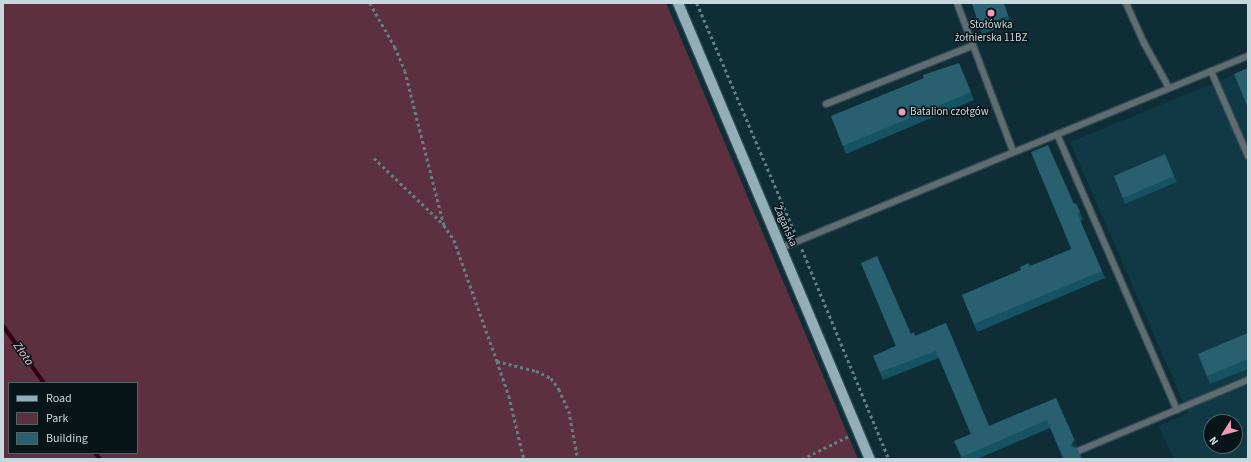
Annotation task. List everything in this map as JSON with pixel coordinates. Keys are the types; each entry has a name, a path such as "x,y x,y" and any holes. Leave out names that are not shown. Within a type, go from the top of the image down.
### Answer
{"main road":[{"name":"Żagańska","path":"678,3 870,459"}],"lane":[{"path":"957,3 1013,151"},
{"path":"1126,3 1144,43 1169,88"},
{"path":"826,104 972,46"},
{"path":"781,248 1013,151 1248,56"},
{"path":"1211,71 1248,156"},
{"path":"1057,134 1177,410"},
{"path":"1078,451 1248,380"}],"path":[{"path":"370,3 395,47 405,72 444,226"},
{"path":"697,3 890,459"},
{"path":"374,158 444,226 454,240 498,361 509,396 524,459"},
{"path":"498,361 536,371 551,378 560,389 569,411 578,459"},
{"path":"802,459 859,432"}],"shaded area":[{"path":"1248,69 1248,459 1174,459 1159,426 1188,413 1070,142"}],"green space":[{"path":"3,3 666,3 858,459 101,459 98,454 138,454 138,382 45,382 3,322"},
{"path":"3,329 41,382 8,382 8,454 95,454 98,459 3,459"}],"building":[{"name":"Stołówka żołnierska 11BZ","path":"972,3 1004,3 1008,16 979,26"},
{"name":"Batalion czołgów","path":"959,63 971,92 843,146 831,116 924,78 923,75"},
{"path":"1248,68 1248,108 1234,74"},
{"path":"1048,145 1074,204 1076,203 1080,212 1077,213 1102,271 974,324 962,295 1021,270 1020,267 1029,263 1030,266 1072,249 1031,152"},
{"path":"1165,154 1174,176 1123,198 1114,176"},
{"path":"877,256 911,334 914,332 915,336 946,323 989,426 1056,398 1074,439 1071,446 1077,448 1082,459 1064,459 1047,420 962,457 954,441 971,434 936,351 880,372 873,356 896,346 861,263"},
{"path":"1248,333 1248,359 1207,376 1198,354"}],"waterway":[{"name":"Złota","path":"3,326 43,382"},
{"name":"Złota","path":"96,454 100,459"}],"place":[{"name":"Stołówka żołnierska 11BZ","path":"991,13"},
{"name":"Batalion czołgów","path":"902,112"}]}
